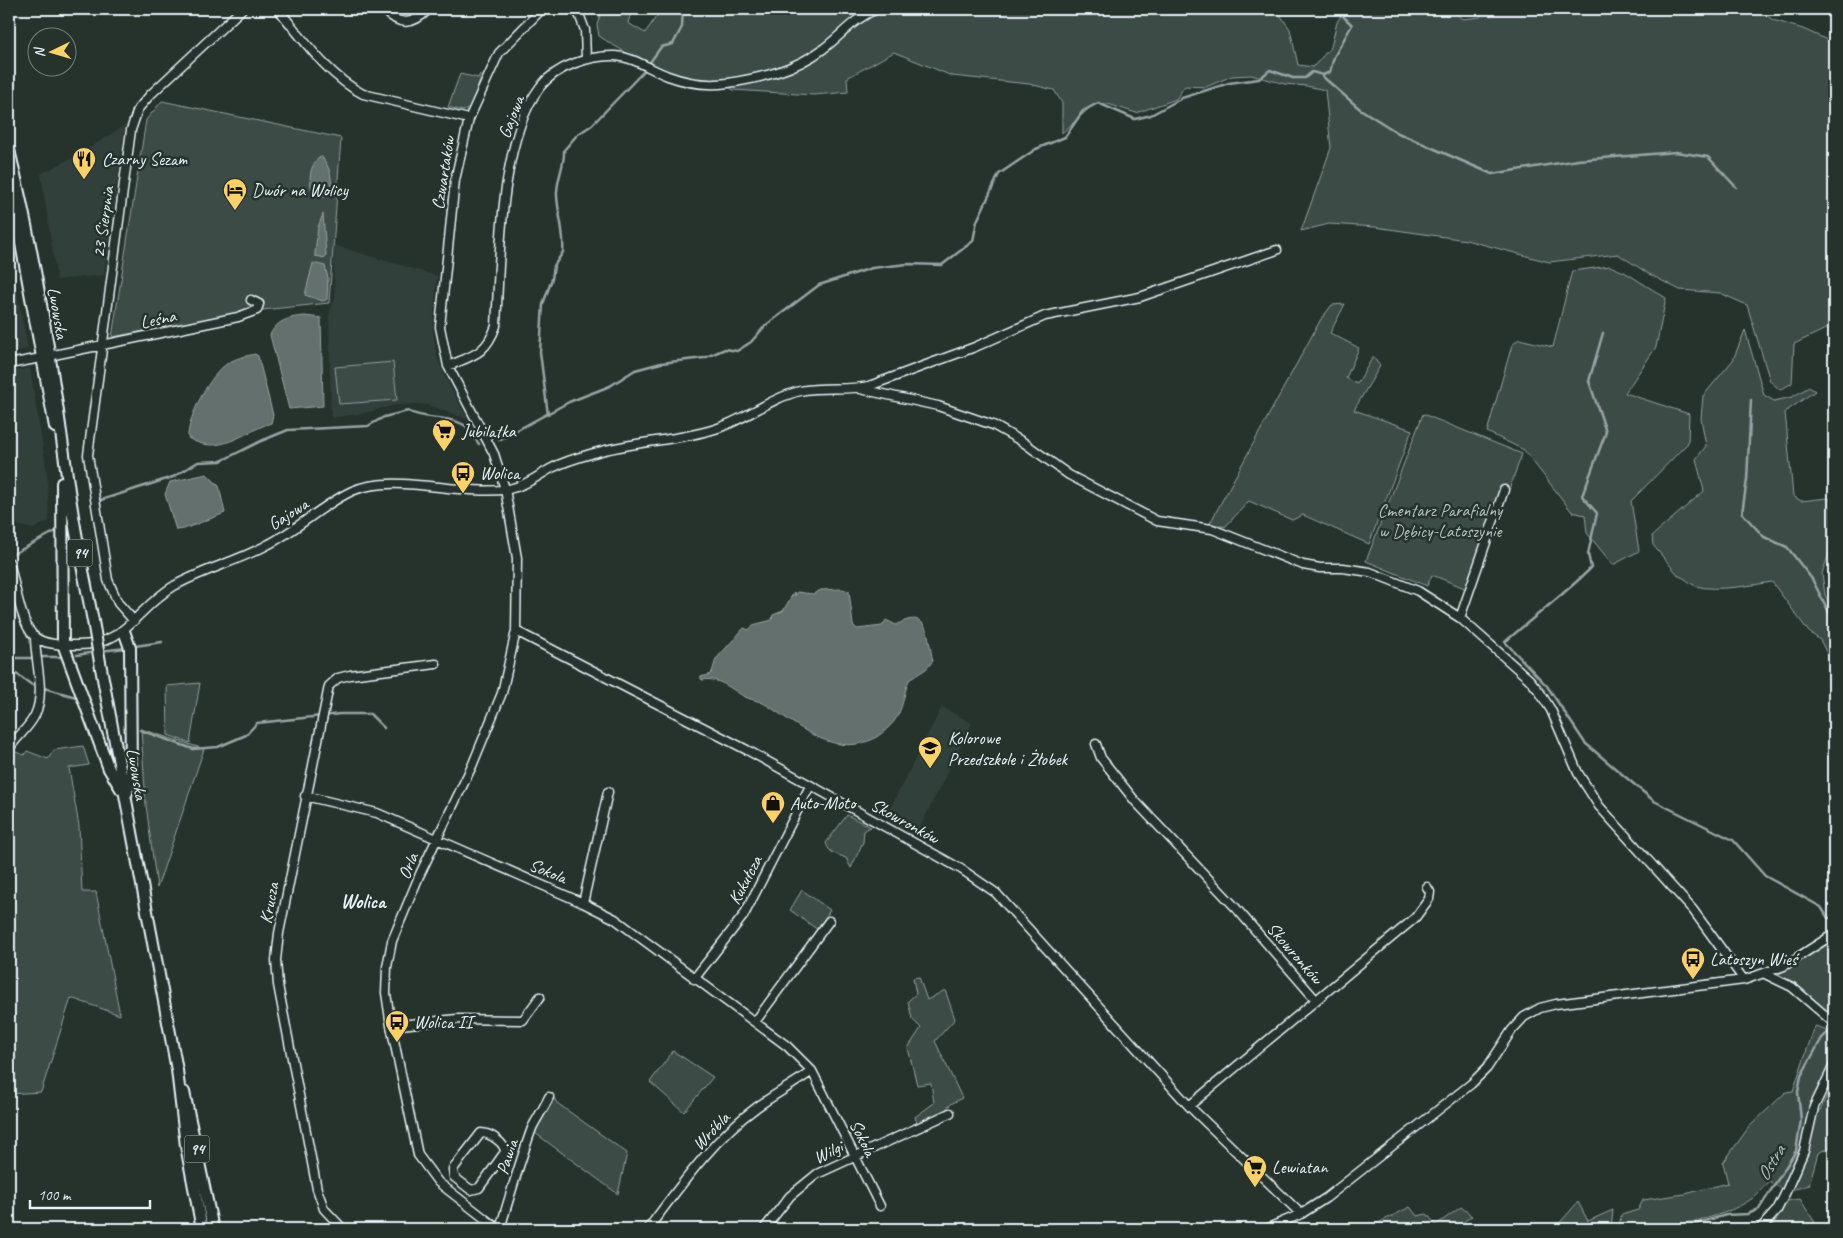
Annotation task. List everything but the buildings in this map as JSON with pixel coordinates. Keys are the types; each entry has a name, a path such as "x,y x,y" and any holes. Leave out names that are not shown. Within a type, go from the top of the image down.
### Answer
{"main road":[{"name":"Lwowska","path":"9,150 17,183 60,454 68,484"},
{"name":"Lwowska","path":"9,179 45,357 61,424 68,484 92,622 177,1070 186,1146 202,1229"},
{"path":"60,454 64,520 63,644 109,769 125,798"},
{"path":"124,631 130,648 131,775 125,798"},
{"name":"Lwowska","path":"177,1070 188,1109 213,1229"}],"street":[{"path":"278,9 335,76 348,86 363,94 468,119"},
{"path":"384,9 392,19 406,22 419,19 429,9"},
{"name":"Czwartaków","path":"448,366 440,327 455,180 468,119 499,53 507,42 542,9"},
{"path":"576,9 584,30 586,59"},
{"name":"Gajowa","path":"448,366 477,354 490,342 496,326 503,207 515,146 529,105 541,85 560,70 586,59 616,56 668,76 700,84 721,84 768,75 806,60 828,44 852,22 877,9"},
{"name":"23 Sierpnia","path":"134,621 118,603 108,580 89,470 89,438 134,120 138,109 150,94 239,10"},
{"path":"856,389 975,347 1045,316 1140,297 1277,250"},
{"name":"Leśna","path":"9,364 238,318 257,310 259,304 251,300"},
{"path":"84,349 99,363"},
{"path":"448,366 489,444 506,489"},
{"name":"Gajowa","path":"63,644 90,645 109,640 124,631 175,586 266,546 352,491 377,484 506,489 528,484 552,468 599,451 630,443 719,428 785,396 813,389 856,389"},
{"path":"856,389 938,406 993,425 1022,442 1069,475 1157,521 1212,530 1312,566 1370,572 1418,591 1460,618 1529,679 1539,691 1551,710 1578,773 1600,806 1693,910 1744,980"},
{"name":"Orla","path":"499,1229 438,1182 422,1163 412,1134 386,993 387,967 392,942 437,838 472,766 502,693 516,631 517,558 506,489"},
{"path":"1460,618 1504,490"},
{"path":"9,562 26,624 35,637 39,684 38,708 31,722 9,749"},
{"name":"Skowronków","path":"516,631 747,750 961,869 996,893 1189,1106 1301,1214"},
{"path":"35,637 48,642 63,644"},
{"name":"Krucza","path":"343,1229 324,1209 317,1189 278,984 276,960 279,933 322,711 329,686 338,678 436,664"},
{"name":"Skowronków","path":"1096,744 1101,758 1135,801 1236,908 1316,1000"},
{"name":"Kukułcza","path":"694,979 744,916 810,786"},
{"path":"583,903 608,792"},
{"name":"Sokola","path":"306,796 377,813 583,903 615,919 694,979 788,1046 812,1072 880,1206"},
{"name":"Skowronków","path":"1189,1106 1415,918 1429,899 1430,892 1427,887"},
{"path":"754,1022 829,921"},
{"path":"1266,1229 1301,1214 1326,1198 1471,1084 1492,1062 1518,1022 1534,1011 1556,1004 1744,980 1765,974 1793,961 1834,934"},
{"path":"1765,974 1792,987 1833,1022"},
{"path":"391,1026 457,1019 523,1020 540,997"},
{"path":"1760,1229 1777,1210 1784,1196 1807,1143 1814,1107 1834,1065"},
{"name":"Wróbla","path":"648,1229 708,1153 730,1130 757,1107 812,1072"},
{"name":"Pawia","path":"499,1229 533,1128 549,1097"},
{"name":"Wilgi","path":"764,1229 790,1196 817,1174 950,1113"},
{"path":"484,1133 504,1146 506,1152 479,1188 476,1189 468,1188 454,1177 453,1169 478,1134 484,1133"}],"shaded area":[{"path":"125,125 104,275 57,280 41,174 85,151"},
{"path":"321,156 327,165 331,179 330,194 325,197 314,196 310,180 311,170"},
{"path":"323,214 325,258 315,256 318,227"},
{"path":"333,245 437,276 433,331 436,354 445,377 468,419 428,405 419,404 395,405 364,413 331,418 329,315 335,298"},
{"path":"9,251 28,349 9,353"},
{"path":"313,263 325,266 328,278 327,299 323,301 305,295"},
{"path":"305,316 321,318 323,406 289,409 270,335 276,326 284,320"},
{"path":"255,354 258,356 273,415 271,423 221,444 199,443 188,438 195,408 214,377 231,361"},
{"path":"30,368 47,473 49,521 33,529 18,525 9,519 9,372"},
{"path":"207,474 219,486 225,513 184,529 176,530 165,494 170,482"},
{"path":"842,589 849,591 853,625 857,629 882,626 886,620 896,625 915,619 921,622 928,634 933,661 926,669 909,680 902,706 896,718 875,738 856,744 828,741 802,729 765,704 746,697 719,682 708,679 702,680 700,677 709,675 712,672 716,659 744,628 749,630 753,625 772,620 773,615 783,611 794,592 795,596 797,592 813,594 821,590"},
{"name":"Kolorowe Przedszkole i Żłobek","path":"942,707 972,723 915,837 889,822 887,814"}],"green space":[{"path":"602,9 638,9 631,12 628,23 645,33 664,9 1276,9 1290,29 1298,65 1313,67 1331,47 1337,22 1345,9 1451,9 1462,19 1480,17 1486,9 1758,9 1773,20 1803,29 1834,43 1834,325 1794,344 1792,383 1780,390 1770,381 1747,305 1720,293 1680,290 1649,274 1618,254 1549,262 1466,240 1375,227 1329,224 1301,231 1331,148 1325,90 1285,84 1251,75 1232,76 1206,87 1185,86 1176,99 1136,113 1108,104 1094,104 1062,133 1062,103 1054,90 1029,84 952,76 894,52 847,78 848,92 814,95 733,90 721,81 705,81 673,74 642,61 599,36 597,25"},
{"path":"460,74 478,78 480,74 482,75 470,108 463,111 448,107"},
{"path":"162,101 341,138 329,303 244,312 112,337 146,120"},
{"path":"1610,266 1626,273 1666,298 1656,347 1625,393 1689,414 1688,443 1631,501 1639,551 1613,565 1587,533 1585,515 1572,512 1524,450 1487,432 1512,345 1519,339 1553,347 1572,271"},
{"path":"1345,304 1330,333 1359,348 1346,378 1357,384 1373,357 1380,366 1354,410 1412,430 1369,544 1303,515 1292,520 1249,501 1225,527 1210,523 1321,319 1332,305"},
{"path":"1745,330 1764,395 1774,401 1792,397 1809,387 1815,391 1785,412 1793,496 1801,501 1827,498 1834,501 1834,547 1829,554 1822,573 1825,595 1834,612 1834,667 1820,640 1809,632 1772,582 1723,588 1696,586 1679,576 1653,545 1652,536 1704,491 1696,459 1706,446 1701,418 1703,396 1733,360"},
{"path":"393,362 397,400 339,404 335,367"},
{"name":"Cmentarz Parafialny w Dębicy-Latoszynie","path":"1423,414 1522,454 1472,591 1432,575 1427,586 1366,561"},
{"path":"200,683 190,743 168,735 167,686"},
{"path":"141,729 204,749 157,888 146,805"},
{"path":"83,746 89,765 69,768 79,826 82,892 96,892 120,1015 71,998 41,1092 9,1094 9,759 13,751 24,755 27,751 48,759 54,750"},
{"path":"847,815 871,827 864,830 863,842 851,868 846,858 831,852 826,843"},
{"path":"802,890 830,910 818,930 790,910"},
{"path":"1834,939 1834,1018 1779,974"},
{"path":"919,977 927,1000 945,990 955,1019 935,1041 962,1098 945,1110 917,1123 915,1117 934,1103 931,1083 917,1085 908,1048 921,1028 912,1019 908,1001 916,994 913,978"},
{"path":"1815,1026 1834,1032 1834,1055 1809,1105 1820,1111 1834,1078 1834,1127 1831,1127 1830,1147 1818,1153 1809,1185 1788,1190 1780,1188 1769,1181 1753,1198 1723,1213 1689,1223 1670,1226 1619,1229 1621,1215 1638,1210 1643,1200 1685,1194 1728,1183 1723,1163 1749,1127 1786,1092 1793,1091"},
{"path":"673,1051 713,1077 684,1112 650,1082"},
{"path":"554,1098 557,1103 627,1153 618,1194 535,1133 550,1101"},
{"path":"1800,1199 1819,1229 1768,1229 1778,1218 1787,1201"},
{"path":"1578,1202 1588,1221 1613,1210 1611,1229 1549,1229 1556,1227"},
{"path":"1410,1207 1417,1216 1427,1214 1436,1225 1461,1207 1472,1216 1453,1229 1366,1229"}],"waterway":[{"path":"548,415 540,352 543,304 552,279 554,266 563,252 557,190 564,150 577,135 592,125 643,72 661,47 673,44 682,27 683,9"},
{"path":"499,440 569,402 610,386 635,370 661,363 704,358 725,349 737,351 751,342 765,326 819,285 872,268 907,264 942,265 973,241 977,221 999,174 1036,149 1065,137 1083,111 1098,103 1135,119 1151,115 1182,98 1229,83 1259,79 1270,70 1293,78 1305,78 1312,72 1323,75 1330,72 1334,57 1352,25 1341,14 1347,9"},
{"path":"1322,76 1360,109 1398,133 1492,174 1578,160 1676,152 1708,157 1736,187"},
{"path":"1603,333 1589,381 1606,432 1582,496 1597,513 1588,554 1591,568 1505,642 1547,686 1585,743 1654,801 1733,840 1765,876 1821,907 1828,918 1834,918"},
{"path":"1751,400 1747,480 1742,513 1764,537 1787,547 1812,579 1834,622"},
{"path":"101,500 173,477 198,462 221,461 288,430 368,426 384,417 408,411 422,416 453,420 460,423 467,427 479,444"},
{"path":"15,553 56,531"},
{"path":"135,646 162,642"},
{"path":"100,651 126,648"},
{"path":"77,655 95,652"},
{"path":"9,654 14,658 31,658"},
{"path":"40,657 61,657"},
{"path":"15,673 32,685"},
{"path":"44,688 76,697"},
{"path":"140,730 193,749 218,747 246,735 257,723 340,714 370,714 384,728"},
{"name":"Ostra","path":"1678,1229 1726,1215 1748,1214 1759,1209 1796,1151 1801,1120 1798,1092 1801,1076 1822,1038 1834,1027"}],"place":[{"name":"Czarny Sezam","path":"84,180"},
{"name":"Dwór na Wolicy","path":"235,211"},
{"name":"Jubilatka","path":"444,452"},
{"name":"Wolica","path":"463,494"},
{"name":"Kolorowe Przedszkole i Żłobek","path":"930,769"},
{"name":"Auto-Moto","path":"773,824"},
{"name":"Latoszyn Wieś","path":"1693,980"},
{"name":"Wolica II","path":"397,1043"},
{"name":"Lewiatan","path":"1255,1188"}],"district":[{"name":"Wolica","path":"363,901"}]}
